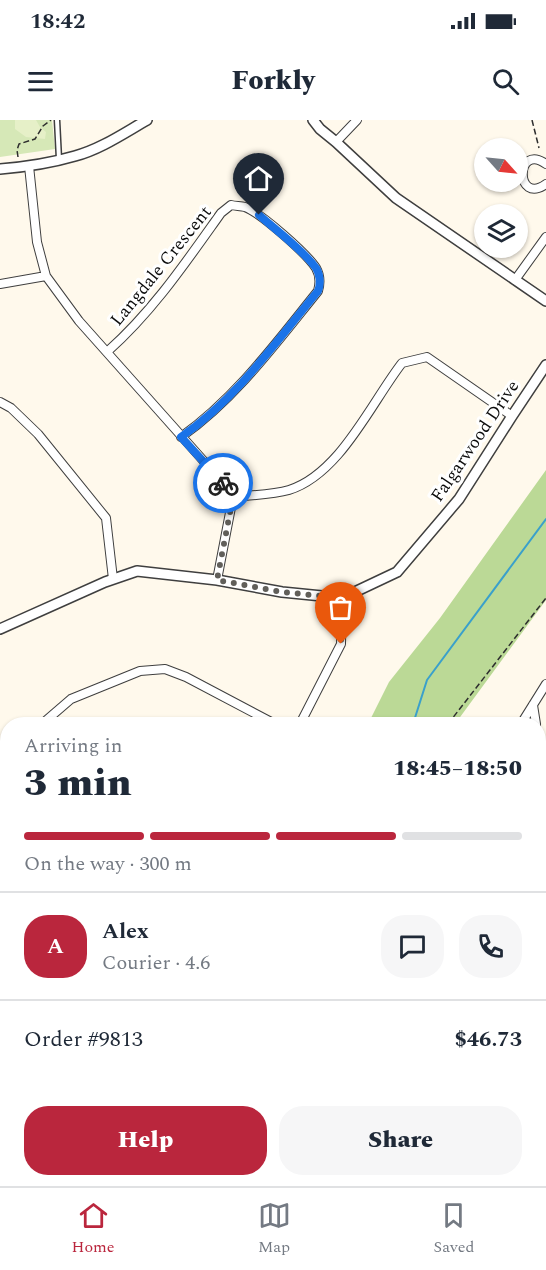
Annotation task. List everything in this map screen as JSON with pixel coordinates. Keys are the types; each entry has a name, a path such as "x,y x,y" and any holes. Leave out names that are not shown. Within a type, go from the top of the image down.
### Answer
{"street":[{"path":"0,169 29,166 76,156 104,144 147,120"},
{"path":"313,120 396,198 546,301"},
{"path":"336,142 357,120"},
{"path":"546,164 540,160 531,160 524,166 522,176 526,184 534,188 546,184"},
{"path":"29,166 37,242 46,276 79,321 108,351 233,497 217,580"},
{"name":"Langdale Crescent","path":"108,351 156,302 221,213 231,205 244,207 259,215 317,269 320,284 318,291 223,404 181,437"},
{"path":"515,280 546,237"},
{"path":"0,284 46,276"},
{"path":"233,497 288,490 312,479 326,469 402,363 427,357 512,416"},
{"name":"Falgarwood Drive","path":"342,598 397,573 459,499 546,365"},
{"path":"0,402 11,408 38,434 106,518 113,579"},
{"path":"0,629 113,579 137,572 217,580 282,592 342,598 341,644 304,717"},
{"path":"50,717 71,699 140,671 165,669 186,677 262,717"},
{"path":"525,717 546,684"},
{"path":"533,705 535,717"}],"lane":[{"path":"57,120 59,159"}],"path":[{"path":"19,162 17,150 19,144 35,139 44,126 52,120"},
{"path":"532,120 538,148"},
{"path":"453,717 546,598"}],"green space":[{"path":"0,120 52,120 55,149 0,157"},
{"path":"15,120 36,120 46,132 45,139 26,137 15,129"},
{"path":"546,470 546,600 460,717 372,717 389,682 440,618"}],"waterway":[{"path":"415,717 427,680 546,519"}],"way so far":[{"path":"223,483 233,497 217,580 282,592 342,598 341,644"}],"route":[{"path":"223,483 181,437 223,404 318,291 320,284 317,269 259,215"}]}
